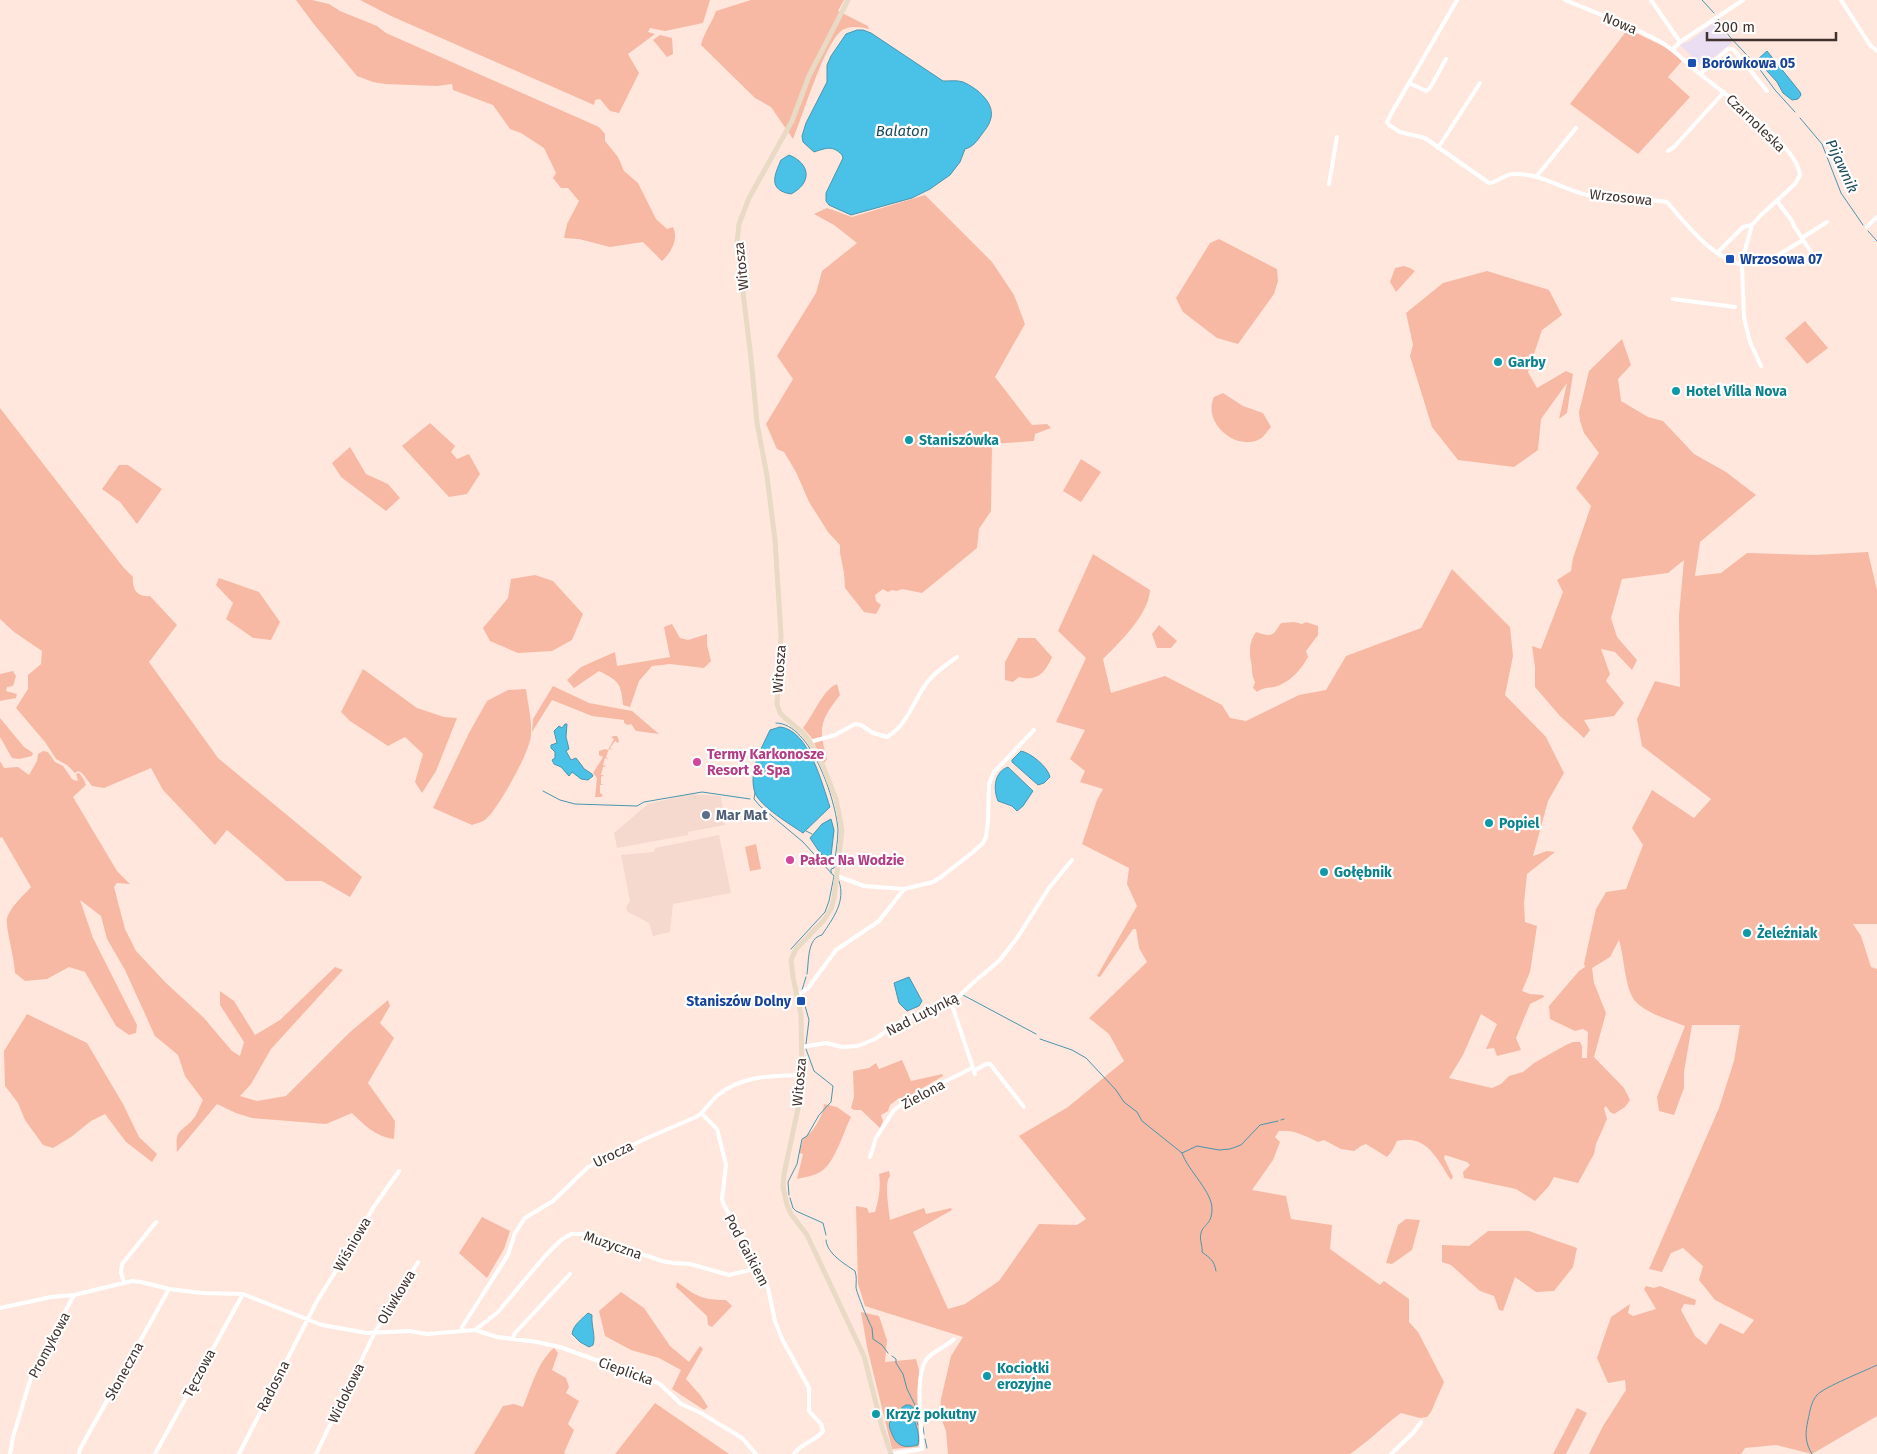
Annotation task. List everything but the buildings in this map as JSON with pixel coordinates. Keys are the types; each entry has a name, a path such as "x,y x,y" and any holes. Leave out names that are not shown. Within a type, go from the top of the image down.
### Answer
{"street":[{"name":"Witosza","path":"848,0 809,76 792,121 749,198 739,224 737,243 757,423 775,540 781,635 777,704 780,713 803,733 810,742 823,766 839,811 842,830 831,909 824,920 794,952 791,960 792,977 801,1016 802,1075 800,1098 782,1187 790,1214 807,1235 864,1356 883,1432 891,1454"},
{"name":"Wrzosowa","path":"1457,0 1391,114 1387,122 1388,124 1400,132 1420,136 1489,183 1513,174 1536,177 1586,195 1667,202 1711,250 1728,261 1742,265"},
{"name":"Nowa","path":"1565,0 1641,32 1673,49"},
{"path":"1651,0 1680,42"},
{"path":"1673,49 1680,42 1743,0"},
{"path":"1840,0 1870,44 1877,51"},
{"name":"Czarnoleska","path":"1673,49 1777,139 1798,166 1799,180 1752,225"},
{"path":"1700,74 1728,49 1732,49 1767,91"},
{"path":"1409,83 1426,91 1430,88 1446,59"},
{"path":"1438,148 1480,83"},
{"name":"Czarnoleska","path":"1668,151 1674,147 1724,92"},
{"path":"1536,177 1576,128"},
{"path":"1329,184 1338,137"},
{"path":"1777,201 1792,220 1818,264"},
{"path":"1867,227 1877,217"},
{"path":"1778,255 1827,222"},
{"path":"1716,253 1743,227 1752,225 1742,265 1744,317 1750,342 1761,366"},
{"path":"1673,298 1735,307"},
{"path":"810,742 835,735 855,724 861,725 873,733 887,737 894,733 905,720 929,680 957,657"},
{"path":"837,876 864,886 904,889 938,880 983,843 987,833 989,784 994,772 1034,730"},
{"name":"Nad Lutynką","path":"802,1047 826,1043 842,1047 858,1046 875,1039 900,1022 960,997 999,961 1017,938 1049,888 1072,860"},
{"path":"797,994 808,988 836,950 879,921 904,889"},
{"path":"951,1002 974,1071"},
{"name":"Zielona","path":"870,1157 876,1138 888,1117 899,1106 986,1064 992,1066 1024,1107"},
{"name":"Urocza","path":"463,1330 462,1327 508,1255 515,1232 525,1218 553,1201 588,1166 702,1114 707,1105 717,1095 740,1082 759,1077 802,1075"},
{"name":"Pod Gaikiem","path":"702,1114 717,1129 726,1165 723,1203 770,1294 776,1325 809,1388 808,1411 821,1424 823,1431 799,1448 794,1454"},
{"name":"Wiśniowa","path":"308,1319 373,1208 399,1171"},
{"path":"124,1283 122,1264 156,1222"},
{"name":"Muzyczna","path":"475,1330 498,1312 545,1256 561,1240 571,1234 584,1234 662,1261 674,1264 690,1264 720,1273 735,1274 758,1268"},
{"name":"Oliwkowa","path":"375,1332 418,1262"},
{"path":"512,1340 516,1333 570,1274"},
{"path":"0,1308 51,1297 74,1295 124,1283 141,1282 168,1289 243,1294"},
{"name":"Słoneczna","path":"79,1454 168,1289"},
{"name":"Cieplicka","path":"243,1294 328,1327 375,1332 409,1331 427,1334 475,1330 512,1340 560,1347 660,1384 681,1404 701,1412 742,1438 756,1454"},
{"name":"Tęczowa","path":"155,1454 243,1294"},
{"name":"Promykowa","path":"10,1454 13,1437 32,1374 74,1295"},
{"name":"Radosna","path":"239,1454 308,1319"},
{"name":"Widokowa","path":"316,1454 375,1332"},
{"path":"891,1454 922,1449 920,1376 929,1356 948,1345 954,1339"},
{"path":"1391,1454 1413,1433 1421,1422"}],"shaded area":[{"path":"296,0 312,0 329,4 340,11 377,26 386,33 599,127 605,134 605,141 618,157 624,171 638,183 656,219 667,229 673,227 675,241 668,254 662,261 643,242 610,247 579,239 564,238 567,224 579,201 568,188 561,188 553,178 556,173 544,148 521,133 510,129 493,105 453,90 452,84 437,86 385,84 357,76"},
{"path":"360,0 710,0 703,23 665,31 650,28 648,32 655,34 628,54 639,73 619,113 610,111 600,99 595,100 594,105 391,16"},
{"path":"751,0 844,0 838,11 868,26 869,29 850,27 840,32 834,40 820,67 793,139 771,107 755,98 701,45 716,11"},
{"path":"1716,21 1732,43 1702,66 1680,45 1690,41"},
{"path":"1628,29 1671,50 1682,61 1668,77 1690,97 1638,154 1570,104"},
{"path":"660,35 672,38 673,54 667,57 653,40"},
{"path":"925,195 992,262 1014,295 1025,324 995,377 1032,425 1047,424 1051,428 1035,434 1034,441 992,444 991,511 979,529 977,548 922,593 902,589 888,592 883,589 875,595 876,601 881,605 876,614 864,612 845,588 840,545 828,532 809,502 796,472 784,452 777,449 766,424 793,379 777,356 816,293 822,271 857,243 834,225 814,214 827,208 852,217"},
{"path":"1219,239 1277,269 1278,281 1274,294 1238,344 1217,338 1183,312 1176,298 1210,243"},
{"path":"1404,266 1415,271 1396,292 1390,282 1395,268"},
{"path":"1487,271 1549,290 1562,315 1542,330 1528,372 1537,388 1566,371 1573,374 1567,413 1559,419 1567,383 1541,419 1538,450 1514,467 1458,460 1432,427 1410,356 1413,345 1406,313 1443,283"},
{"path":"1805,321 1828,348 1807,364 1785,338"},
{"path":"1622,339 1631,365 1618,379 1621,401 1648,417 1663,421 1694,454 1726,472 1756,495 1700,542 1695,576 1721,573 1747,553 1814,555 1868,552 1877,590 1877,924 1853,924 1861,936 1871,967 1877,969 1877,1416 1812,1454 1776,1445 1745,1448 1741,1454 1589,1454 1603,1426 1626,1390 1625,1380 1608,1383 1597,1358 1611,1317 1630,1304 1628,1313 1633,1316 1656,1309 1644,1289 1646,1286 1654,1288 1660,1286 1696,1300 1695,1305 1684,1304 1681,1310 1695,1336 1706,1345 1720,1323 1743,1334 1754,1320 1715,1300 1699,1280 1703,1266 1683,1248 1671,1253 1662,1272 1649,1269 1719,1108 1734,1061 1740,1025 1692,1025 1684,1072 1684,1088 1674,1115 1659,1111 1657,1097 1685,1026 1652,1013 1635,1001 1629,989 1619,940 1610,957 1592,968 1594,983 1606,1013 1594,1057 1624,1088 1630,1100 1625,1107 1614,1114 1606,1106 1604,1108 1607,1119 1596,1144 1594,1154 1578,1183 1554,1177 1549,1186 1535,1201 1516,1189 1464,1178 1463,1172 1470,1165 1467,1162 1445,1155 1444,1158 1453,1177 1451,1180 1430,1150 1416,1141 1397,1141 1387,1157 1366,1144 1354,1151 1341,1149 1324,1140 1318,1142 1289,1131 1279,1131 1275,1137 1280,1142 1273,1160 1252,1190 1286,1196 1291,1219 1332,1225 1330,1249 1380,1285 1384,1281 1409,1299 1409,1322 1418,1332 1444,1382 1427,1417 1420,1418 1401,1413 1350,1454 948,1454 946,1431 940,1415 941,1399 951,1356 963,1337 865,1306 858,1284 856,1206 867,1208 869,1213 875,1212 878,1203 879,1174 889,1171 890,1176 887,1190 890,1220 924,1208 926,1214 951,1208 952,1210 913,1232 948,1309 965,1304 999,1281 1039,1224 1077,1225 1086,1219 1019,1136 1068,1107 1124,1061 1109,1034 1089,1018 1147,962 1139,948 1136,929 1133,929 1100,977 1097,976 1137,906 1127,884 1129,868 1082,844 1097,800 1103,789 1080,782 1085,771 1070,759 1085,730 1056,722 1086,658 1058,631 1093,554 1150,590 1145,609 1139,618 1103,659 1111,693 1165,676 1222,705 1230,718 1246,721 1299,695 1326,690 1346,656 1421,628 1452,569 1510,627 1513,656 1505,695 1546,737 1564,773 1548,801 1533,856 1547,851 1555,852 1527,874 1524,903 1525,922 1537,926 1530,972 1522,991 1543,995 1544,997 1530,1004 1516,1038 1521,1050 1497,1056 1494,1048 1486,1049 1497,1024 1481,1014 1463,1055 1449,1078 1492,1088 1501,1084 1509,1076 1523,1072 1534,1063 1573,1042 1580,1042 1582,1058 1587,1058 1588,1032 1583,1029 1575,1031 1550,1019 1549,1006 1579,971 1585,967 1584,964 1596,909 1606,892 1626,889 1643,845 1632,828 1652,790 1694,818 1711,799 1642,746 1637,719 1655,681 1680,687 1679,615 1684,560 1668,573 1622,579 1611,618 1617,637 1637,660 1632,670 1615,652 1601,649 1610,674 1606,681 1624,703 1614,716 1584,720 1590,730 1584,738 1560,716 1535,687 1532,646 1541,649 1563,592 1557,580 1571,571 1573,558 1591,506 1576,488 1599,453 1584,433 1580,421 1579,412 1589,371"},
{"path":"1223,393 1243,406 1263,413 1271,427 1260,439 1250,442 1231,438 1217,425 1212,407 1214,397"},
{"path":"0,408 123,567 133,577 133,585 138,594 150,596 177,625 149,662 218,758 362,877 350,897 322,881 286,881 227,830 215,845 163,790 151,768 104,788 92,786 82,773 78,771 75,773 67,765 56,759 45,742 16,708 28,689 28,675 41,664 42,651 14,632 0,619"},
{"path":"430,423 455,446 451,452 457,459 469,454 480,474 467,494 449,497 402,446"},
{"path":"350,447 366,474 388,484 400,498 386,511 341,477 332,463"},
{"path":"1081,459 1101,472 1081,502 1063,491"},
{"path":"119,465 128,465 162,489 137,524 120,502 102,489"},
{"path":"535,575 553,581 583,614 572,640 552,651 518,653 490,641 483,628 508,598 511,579"},
{"path":"219,578 259,592 280,622 271,640 253,638 226,619 233,603 216,585"},
{"path":"1294,622 1302,624 1306,622 1318,626 1318,635 1306,651 1308,657 1300,669 1285,683 1257,692 1253,688 1255,682 1250,654 1251,643 1256,632 1269,635 1281,623"},
{"path":"672,624 680,638 688,640 707,634 707,645 711,661 704,668 670,664 652,666 639,681 630,707 623,705 620,687 615,680 599,671 574,688 567,680 581,667 615,652 617,666 670,657 664,627"},
{"path":"1159,625 1177,641 1171,648 1157,648 1152,634"},
{"path":"1018,638 1035,638 1052,657 1040,675 1031,678 1019,677 1013,682 1005,680 1005,662"},
{"path":"363,669 417,708 444,717 457,718 436,771 422,793 415,782 423,754 405,737 388,746 350,721 341,712"},
{"path":"13,671 16,676 13,686 7,687 6,691 17,694 16,698 0,701 0,674"},
{"path":"837,684 840,695 828,711 823,725 822,739 827,759 824,763 811,737 803,728 827,691"},
{"path":"553,686 589,703 632,711 659,734 636,731 631,724 624,723 624,720 592,716 552,700 532,732 533,719"},
{"path":"526,689 531,724 530,743 513,779 491,813 482,822 472,825 433,808 469,733 487,701 508,690"},
{"path":"0,718 24,747 33,753 32,756 19,759 12,758 0,737"},
{"path":"617,736 619,741 618,743 615,741 610,748 613,750 609,749 606,757 609,759 605,758 603,765 606,766 603,767 601,775 604,775 601,777 601,784 604,785 600,785 600,793 603,795 595,797 597,778 593,773 603,757 599,755 599,751 608,750 614,739 611,737"},
{"path":"43,751 48,752 55,762 63,766 72,779 78,780 76,774 79,773 83,778 86,785 73,797 117,871 130,884 117,883 114,887 125,929 136,951 165,982 204,1018 232,1051 240,1056 244,1042 220,1005 220,991 234,1001 255,1035 280,1020 335,967 343,970 271,1049 251,1084 240,1096 257,1101 286,1096 349,1033 388,1000 390,1006 380,1023 394,1038 368,1083 395,1121 394,1139 376,1133 352,1113 326,1124 252,1118 217,1104 177,1152 178,1134 197,1114 203,1100 185,1076 178,1055 155,1036 125,970 107,939 101,916 80,900 93,938 137,1025 136,1033 129,1035 116,1026 85,972 69,967 47,979 25,981 15,973 7,918 14,905 31,887 2,837 0,838 0,761 4,768 18,767 29,775 37,761 38,754"},
{"path":"690,794 721,796 725,825 688,832 688,835 617,848 614,833 648,804"},
{"path":"719,835 731,893 673,904 670,932 653,936 649,923 628,912 626,907 630,901 621,855 654,852 655,848"},
{"path":"756,844 761,869 750,871 745,847"},
{"path":"27,1014 87,1043 123,1104 139,1137 157,1154 152,1162 126,1142 105,1114 91,1121 53,1148 43,1145 25,1120 18,1103 5,1086 4,1051"},
{"path":"902,1060 911,1081 942,1074 943,1076 904,1099 899,1098 890,1105 888,1111 881,1115 883,1121 880,1128 861,1110 851,1108 854,1097 853,1071 869,1068 876,1063 879,1069"},
{"path":"824,1104 837,1107 851,1117 827,1166 817,1174 797,1179 803,1154 799,1153 803,1139 817,1124"},
{"path":"482,1217 510,1231 504,1249 487,1278 459,1253"},
{"path":"1406,1219 1420,1220 1412,1250 1392,1264 1386,1263 1398,1225"},
{"path":"1488,1231 1529,1231 1577,1248 1573,1267 1554,1291 1536,1292 1515,1277 1503,1311 1499,1310 1494,1296 1480,1291 1451,1265 1442,1262 1442,1245 1469,1246"},
{"path":"677,1282 700,1296 726,1300 732,1306 712,1327 708,1325 707,1316 676,1287"},
{"path":"621,1292 644,1308 670,1346 689,1362 700,1346 703,1349 686,1379 708,1407 704,1410 672,1389 681,1370 659,1358 631,1350 605,1336 599,1311"},
{"path":"861,1312 879,1316 887,1340 885,1362 916,1359 919,1370 920,1441 918,1447 892,1449 867,1347"},
{"path":"554,1348 558,1353 552,1370 566,1378 569,1387 566,1393 579,1401 568,1424 574,1430 564,1453 566,1454 474,1454 503,1406 514,1404 523,1407 539,1367 548,1353"},
{"path":"655,1403 729,1454 615,1454"},
{"path":"1577,1408 1587,1413 1566,1454 1553,1454"}],"water":[{"name":"Balaton","path":"857,30 871,33 943,81 961,81 974,88 980,92 988,103 991,115 987,128 975,143 965,149 960,162 950,175 930,189 912,198 851,215 829,205 826,201 826,193 843,158 842,155 836,150 829,148 814,152 803,142 802,136 806,123 827,82 827,65 831,56 846,34"},
{"path":"1767,51 1800,92 1801,95 1798,99 1792,100 1783,93 1777,82 1757,60"},
{"path":"789,155 802,163 806,174 803,185 791,194 779,189 775,182 776,172 781,160"},
{"path":"567,724 566,737 569,749 566,751 571,760 576,758 583,768 592,774 593,776 588,780 581,779 572,772 569,776 561,767 554,764 552,760 555,758 555,752 551,745 557,743 554,731 559,726 562,728"},
{"path":"780,727 790,730 806,748 818,772 830,807 803,833 763,804 755,793 753,785 756,761 763,745 770,730"},
{"path":"1021,751 1034,757 1049,773 1050,777 1044,783 1038,785 1012,762"},
{"path":"1008,767 1033,791 1023,806 1017,811 1012,806 998,801 996,796 995,786 997,777 1003,769"},
{"path":"831,819 834,830 830,865 810,838 822,824"},
{"path":"909,977 922,1001 919,1006 907,1011 899,1003 894,983"},
{"path":"588,1313 592,1315 594,1338 593,1345 589,1347 572,1334 576,1325"},
{"path":"906,1405 914,1408 914,1419 919,1439 918,1445 902,1446 896,1442 890,1428 889,1424 893,1418"}],"waterway":[{"name":"Pijawnik","path":"1702,0 1714,13"},
{"name":"Pijawnik","path":"1718,19 1729,36 1758,67 1795,112"},
{"name":"Pijawnik","path":"1800,118 1822,144 1841,193 1863,225"},
{"name":"Pijawnik","path":"1868,231 1877,241"},
{"path":"776,723 789,726 800,736 810,749 827,783 838,830 834,868 831,869 831,873"},
{"path":"543,791 560,800 575,804 637,806 644,802 702,792 750,799"},
{"path":"755,793 754,799 760,806 803,842 834,876 825,912 791,949"},
{"path":"806,831 812,834"},
{"path":"807,974 811,945 817,937 822,935 840,903 841,889 839,881"},
{"path":"802,990 806,977"},
{"path":"802,995 809,1020 806,1044"},
{"path":"963,995 1036,1034"},
{"path":"944,1002 957,996"},
{"path":"1040,1039 1072,1050 1086,1058 1116,1090 1124,1102 1137,1112 1142,1121 1182,1153 1197,1146 1219,1150 1230,1149 1241,1145 1260,1125 1278,1121"},
{"path":"789,1195 788,1182 797,1164 802,1139 807,1136 819,1115 831,1102 833,1086 814,1071 806,1049"},
{"path":"1182,1153 1189,1167 1209,1196 1212,1210 1209,1222 1202,1230 1200,1238 1202,1252 1212,1260 1216,1271"},
{"path":"790,1198 796,1211 823,1223 826,1235"},
{"path":"826,1240 833,1254 855,1271 856,1287 872,1328 873,1339 882,1345 888,1353"},
{"path":"892,1356 896,1359 896,1363 903,1374 907,1389 915,1405 916,1417"},
{"name":"Pijawnik","path":"1812,1454 1808,1446 1806,1434 1810,1410 1817,1395 1845,1379 1877,1365"},
{"path":"923,1427 924,1434"},
{"path":"925,1439 927,1448"}],"place":[{"name":"Borówkowa 05","path":"1692,63"},
{"name":"Wrzosowa 07","path":"1730,259"},
{"name":"Garby","path":"1498,362"},
{"name":"Hotel Villa Nova","path":"1676,391"},
{"name":"Staniszówka","path":"909,440"},
{"name":"Termy Karkonosze Resort & Spa","path":"697,762"},
{"name":"Mar Mat","path":"706,815"},
{"name":"Popiel","path":"1489,823"},
{"name":"Pałac Na Wodzie","path":"790,860"},
{"name":"Gołębnik","path":"1324,872"},
{"name":"Żeleźniak","path":"1747,933"},
{"name":"Staniszów Dolny","path":"801,1001"},
{"name":"Kociołki erozyjne","path":"987,1376"},
{"name":"Krzyż pokutny","path":"876,1414"}]}
